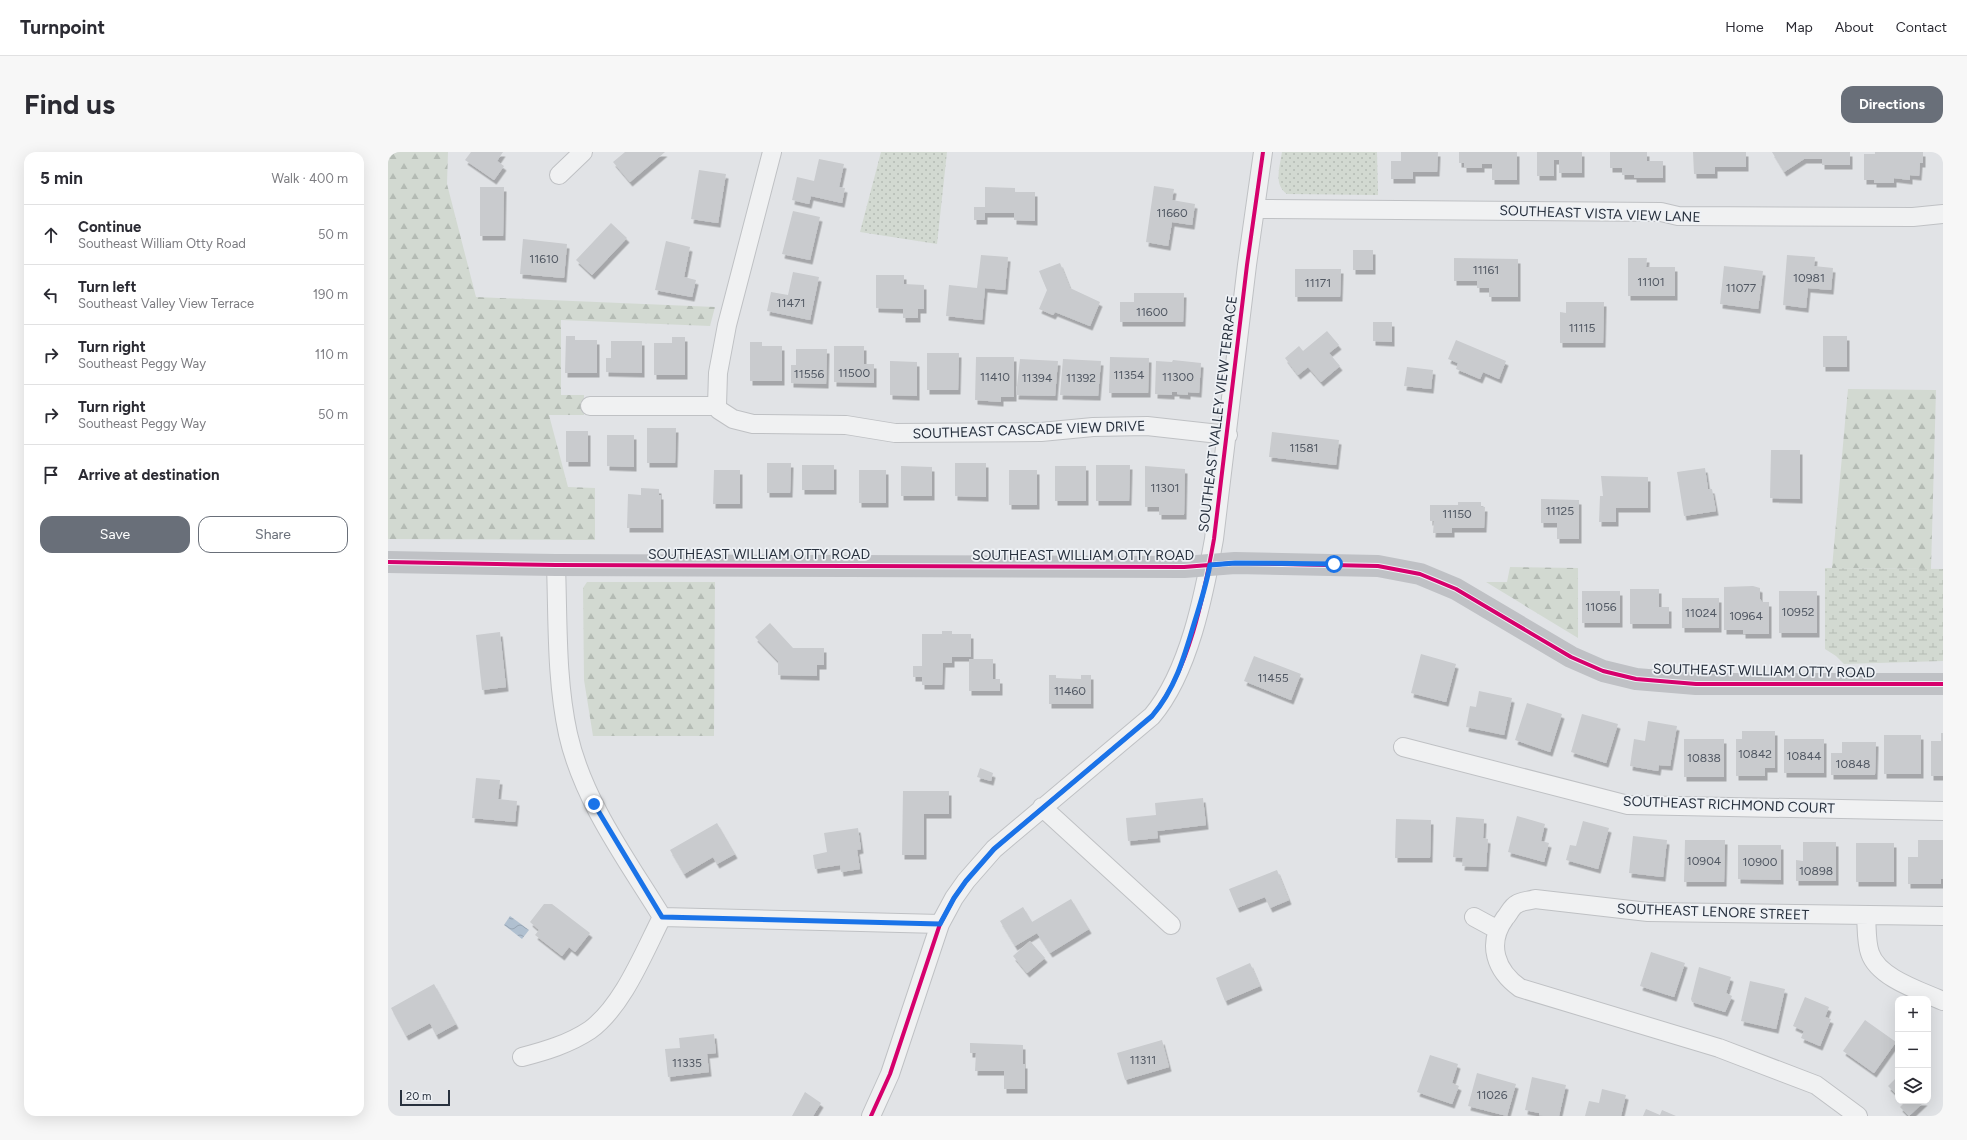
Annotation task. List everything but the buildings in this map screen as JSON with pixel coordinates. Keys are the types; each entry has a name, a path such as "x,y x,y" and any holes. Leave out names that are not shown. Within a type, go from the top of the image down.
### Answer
{"street":[{"path":"559,175 583,152"},
{"path":"590,406 717,406 718,374 727,325 772,152"},
{"name":"SOUTHEAST VALLEY VIEW TERRACE","path":"871,1116 890,1074 940,924 954,898 979,864 994,849 1152,716 1164,702 1182,665 1206,584 1210,565 1228,435 1247,265 1263,152"},
{"name":"SOUTHEAST VISTA VIEW LANE","path":"1256,209 1661,212 1678,216 1913,217 1943,214"},
{"name":"SOUTHEAST CASCADE VIEW DRIVE","path":"717,406 719,410 733,419 753,424 846,426 895,433 1041,432 1092,427 1147,426 1228,435"},
{"name":"SOUTHEAST WILLIAM OTTY ROAD","path":"388,562 556,565 1184,567 1235,563 1350,564 1385,566 1406,570 1456,589 1558,650 1583,663 1603,671 1636,679 1696,684 1943,684"},
{"path":"556,565 559,674 568,735 578,766 594,804 662,917"},
{"name":"SOUTHEAST RICHMOND COURT","path":"1403,747 1628,805 1943,811"},
{"path":"1042,808 1171,925"},
{"name":"SOUTHEAST LENORE STREET","path":"1858,1116 1816,1085 1809,1082 1719,1048 1520,988 1510,981 1498,965 1495,949 1498,930 1501,923 1517,904 1535,899 1648,912 1943,916"},
{"path":"1866,916 1870,953 1877,965 1890,977 1943,1001"},
{"path":"662,917 940,924"},
{"path":"522,1057 556,1048 590,1029 609,1010 626,986 662,917"},
{"path":"1474,917 1498,930"}],"green space":[{"path":"388,152 448,152 447,184 476,297 715,307 710,326 561,320 561,395 584,395 584,415 549,415 568,487 595,488 595,540 388,539"},
{"path":"881,152 947,152 937,244 860,232"},
{"path":"1282,152 1377,152 1378,195 1287,194 1280,185 1278,175"},
{"path":"1848,389 1936,390 1931,569 1832,568"},
{"path":"1510,567 1578,568 1578,638 1486,582 1507,582"},
{"path":"1825,568 1943,569 1943,661 1844,664 1836,656 1825,649"},
{"path":"587,582 715,582 714,736 593,736 584,680 583,588"}],"water":[{"path":"510,916 529,930 522,939 504,925"}],"cycle path":[{"path":"871,1116 890,1074 940,924 954,898 966,881 994,849 1152,716 1165,698 1176,678 1200,608 1214,539 1247,265 1263,152"},
{"path":"388,562 556,565 1184,567 1235,563 1378,566 1420,574 1456,589 1571,657 1603,671 1636,679 1696,684 1943,684"}],"route":[{"path":"594,804 662,917 940,924 954,898 966,881 979,864 994,849 1152,716 1164,702 1182,665 1206,584 1210,565 1235,563 1334,564"}]}
